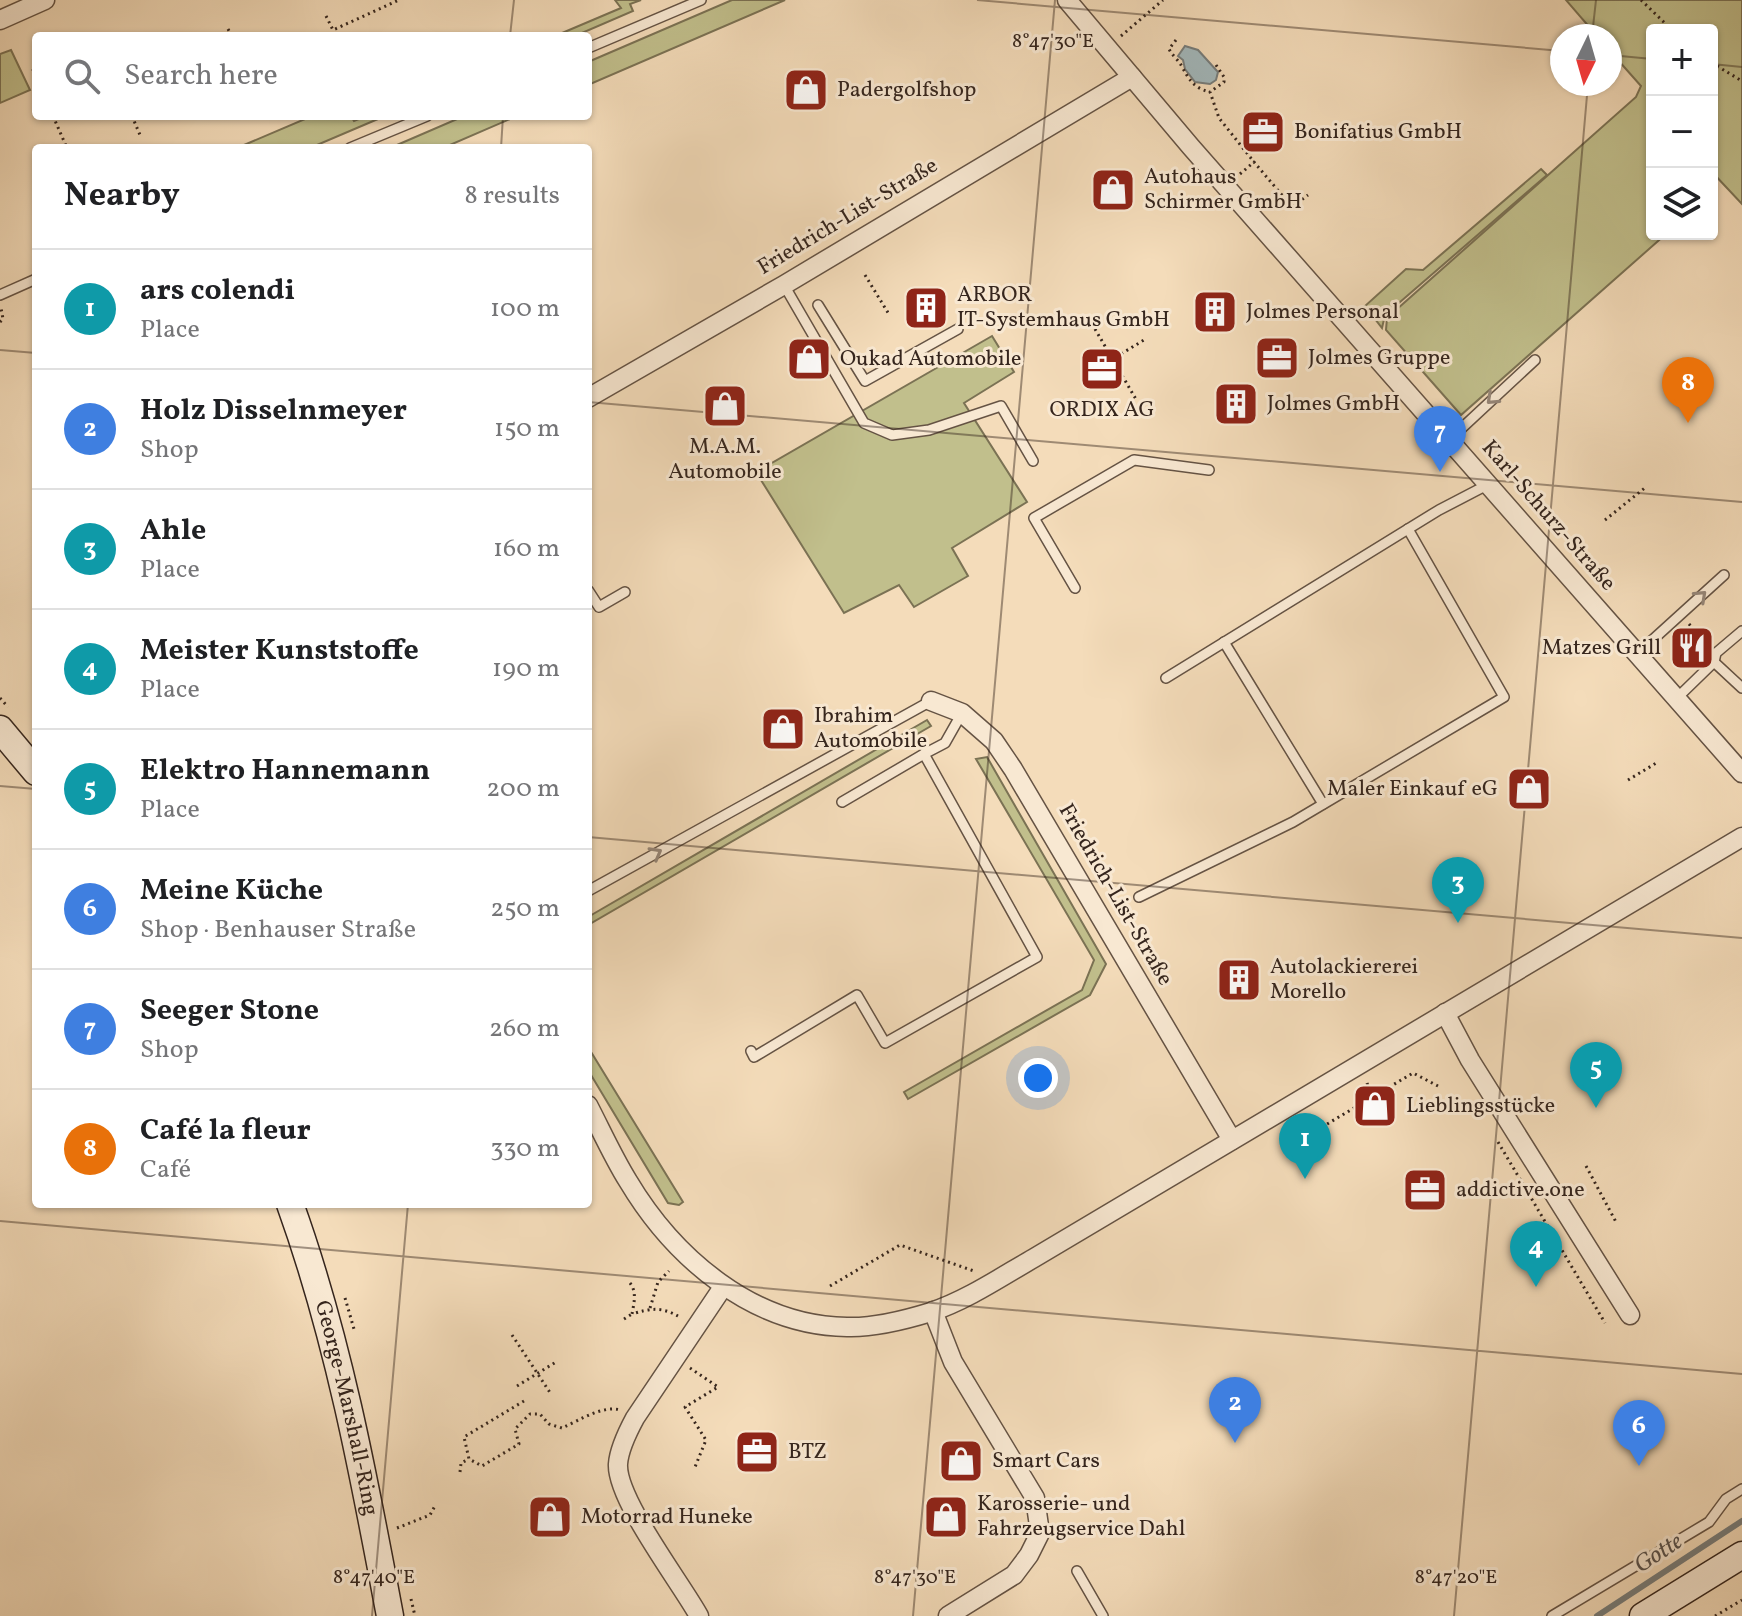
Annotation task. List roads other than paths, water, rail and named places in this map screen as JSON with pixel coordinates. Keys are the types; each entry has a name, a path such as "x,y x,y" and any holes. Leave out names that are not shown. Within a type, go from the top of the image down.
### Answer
{"main road":[{"path":"0,729 32,767"},
{"name":"George-Marshall-Ring","path":"291,1208 311,1262 350,1415 390,1616"},
{"path":"1643,1616 1742,1555"}],"street":[{"path":"0,20 45,0"},
{"name":"Karl-Schurz-Straße","path":"1067,0 1742,773"},
{"name":"Friedrich-List-Straße","path":"592,396 1132,77"},
{"name":"Friedrich-List-Straße","path":"931,701 962,713 994,741 1232,1140"},
{"path":"592,1113 628,1182 653,1217 697,1265 723,1287 789,1317 848,1327 888,1323 933,1311 991,1282 1742,837"},
{"path":"1445,1013 1470,1060 1630,1315"},
{"path":"699,1616 624,1491 618,1465 627,1433 635,1418 723,1287"},
{"path":"933,1311 953,1362 1035,1498 1040,1533 1014,1575 948,1616"}],"lane":[{"path":"592,46 701,0"},
{"path":"360,144 417,120"},
{"path":"0,297 32,281"},
{"path":"784,285 864,423 892,435 929,430 1001,406 1033,461"},
{"path":"818,305 865,381 958,329"},
{"path":"1450,439 1535,360"},
{"path":"1075,588 1034,518 1134,460 1209,470"},
{"path":"1166,678 1408,529 1489,484"},
{"path":"1139,897 1293,822 1504,697 1408,529"},
{"path":"1637,654 1724,575"},
{"path":"592,596 599,607 625,592"},
{"path":"1677,698 1714,662 1716,653 1742,631"},
{"path":"1224,642 1323,804"},
{"path":"1714,662 1742,688"},
{"path":"592,889 931,701"},
{"path":"842,802 945,743 962,713"},
{"path":"751,1051 754,1057 857,995 885,1043 1037,957 924,754"},
{"path":"1552,1616 1709,1522 1726,1499 1742,1489"},
{"path":"1077,1571 1103,1616"}],"water":[{"path":"1185,46 1198,50 1218,72 1216,80 1210,84 1195,82 1178,56"}],"waterway":[{"name":"Gotte","path":"1597,1616 1742,1521"}],"place":[{"name":"Padergolfshop","path":"806,90"},
{"name":"Bonifatius GmbH","path":"1263,132"},
{"name":"Autohaus Schirmer GmbH","path":"1113,190"},
{"name":"ARBOR IT-Systemhaus GmbH","path":"926,308"},
{"name":"Jolmes Personal","path":"1215,312"},
{"name":"Jolmes Gruppe","path":"1277,358"},
{"name":"Oukad Automobile","path":"809,359"},
{"name":"ORDIX AG","path":"1102,369"},
{"name":"Jolmes GmbH","path":"1236,404"},
{"name":"M.A.M. Automobile","path":"725,406"},
{"name":"Café la fleur","path":"1688,423"},
{"name":"Seeger Stone","path":"1440,472"},
{"name":"Matzes Grill","path":"1692,648"},
{"name":"Ibrahim Automobile","path":"783,729"},
{"name":"Maler Einkauf eG","path":"1529,789"},
{"name":"Ahle","path":"1458,923"},
{"name":"Autolackiererei Morello","path":"1239,980"},
{"name":"Lieblingsstücke","path":"1375,1106"},
{"name":"Elektro Hannemann","path":"1596,1108"},
{"name":"ars colendi","path":"1305,1179"},
{"name":"addictive.one","path":"1425,1190"},
{"name":"Meister Kunststoffe","path":"1536,1287"},
{"name":"Holz Disselnmeyer","path":"1235,1443"},
{"name":"BTZ","path":"757,1452"},
{"name":"Smart Cars","path":"961,1461"},
{"name":"Meine Küche","path":"1639,1466"},
{"name":"Motorrad Huneke","path":"550,1517"},
{"name":"Karosserie- und Fahrzeugservice Dahl","path":"946,1517"}]}
